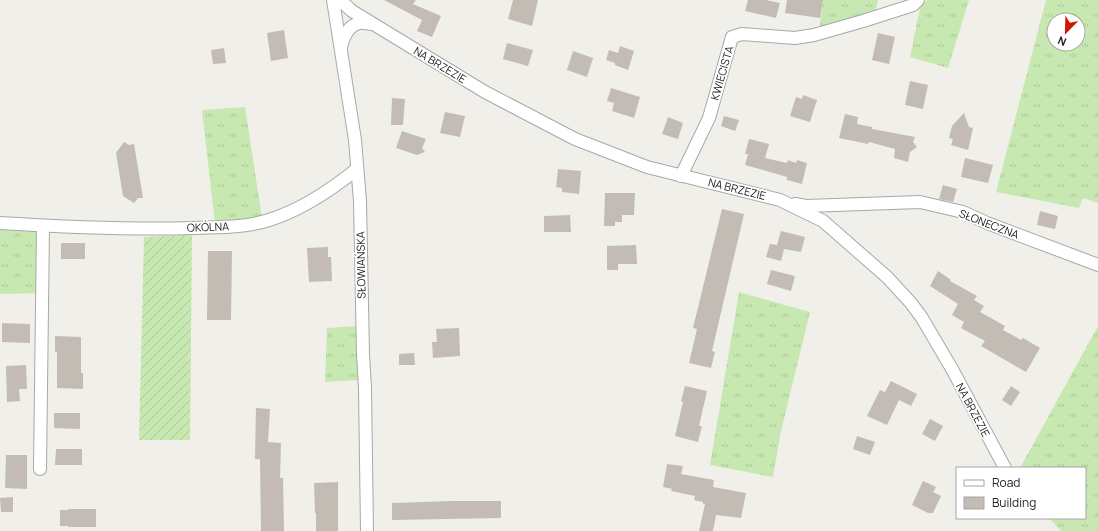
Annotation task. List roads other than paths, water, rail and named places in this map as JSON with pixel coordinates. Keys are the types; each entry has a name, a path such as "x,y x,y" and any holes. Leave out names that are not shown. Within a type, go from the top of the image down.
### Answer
{"street":[{"name":"SŁOWIAŃSKA","path":"333,0 354,140 360,201 362,354 365,388 367,531"},
{"name":"NA BRZEZIE","path":"340,0 352,11 485,92 575,139 647,167 780,200 823,221 887,277 910,303 924,322 952,369 1004,467"},
{"name":"KWIECISTA","path":"681,176 709,118 732,37 742,34 795,38 814,35 913,5 918,0"},
{"path":"340,49 343,37 349,29 359,23 373,24"},
{"name":"OKÓLNA","path":"0,224 159,229 246,226 270,220 309,203 336,186 357,169"},
{"name":"SŁONECZNA","path":"780,200 806,206 920,202 962,212 1098,265"},
{"path":"40,469 43,226"}]}
